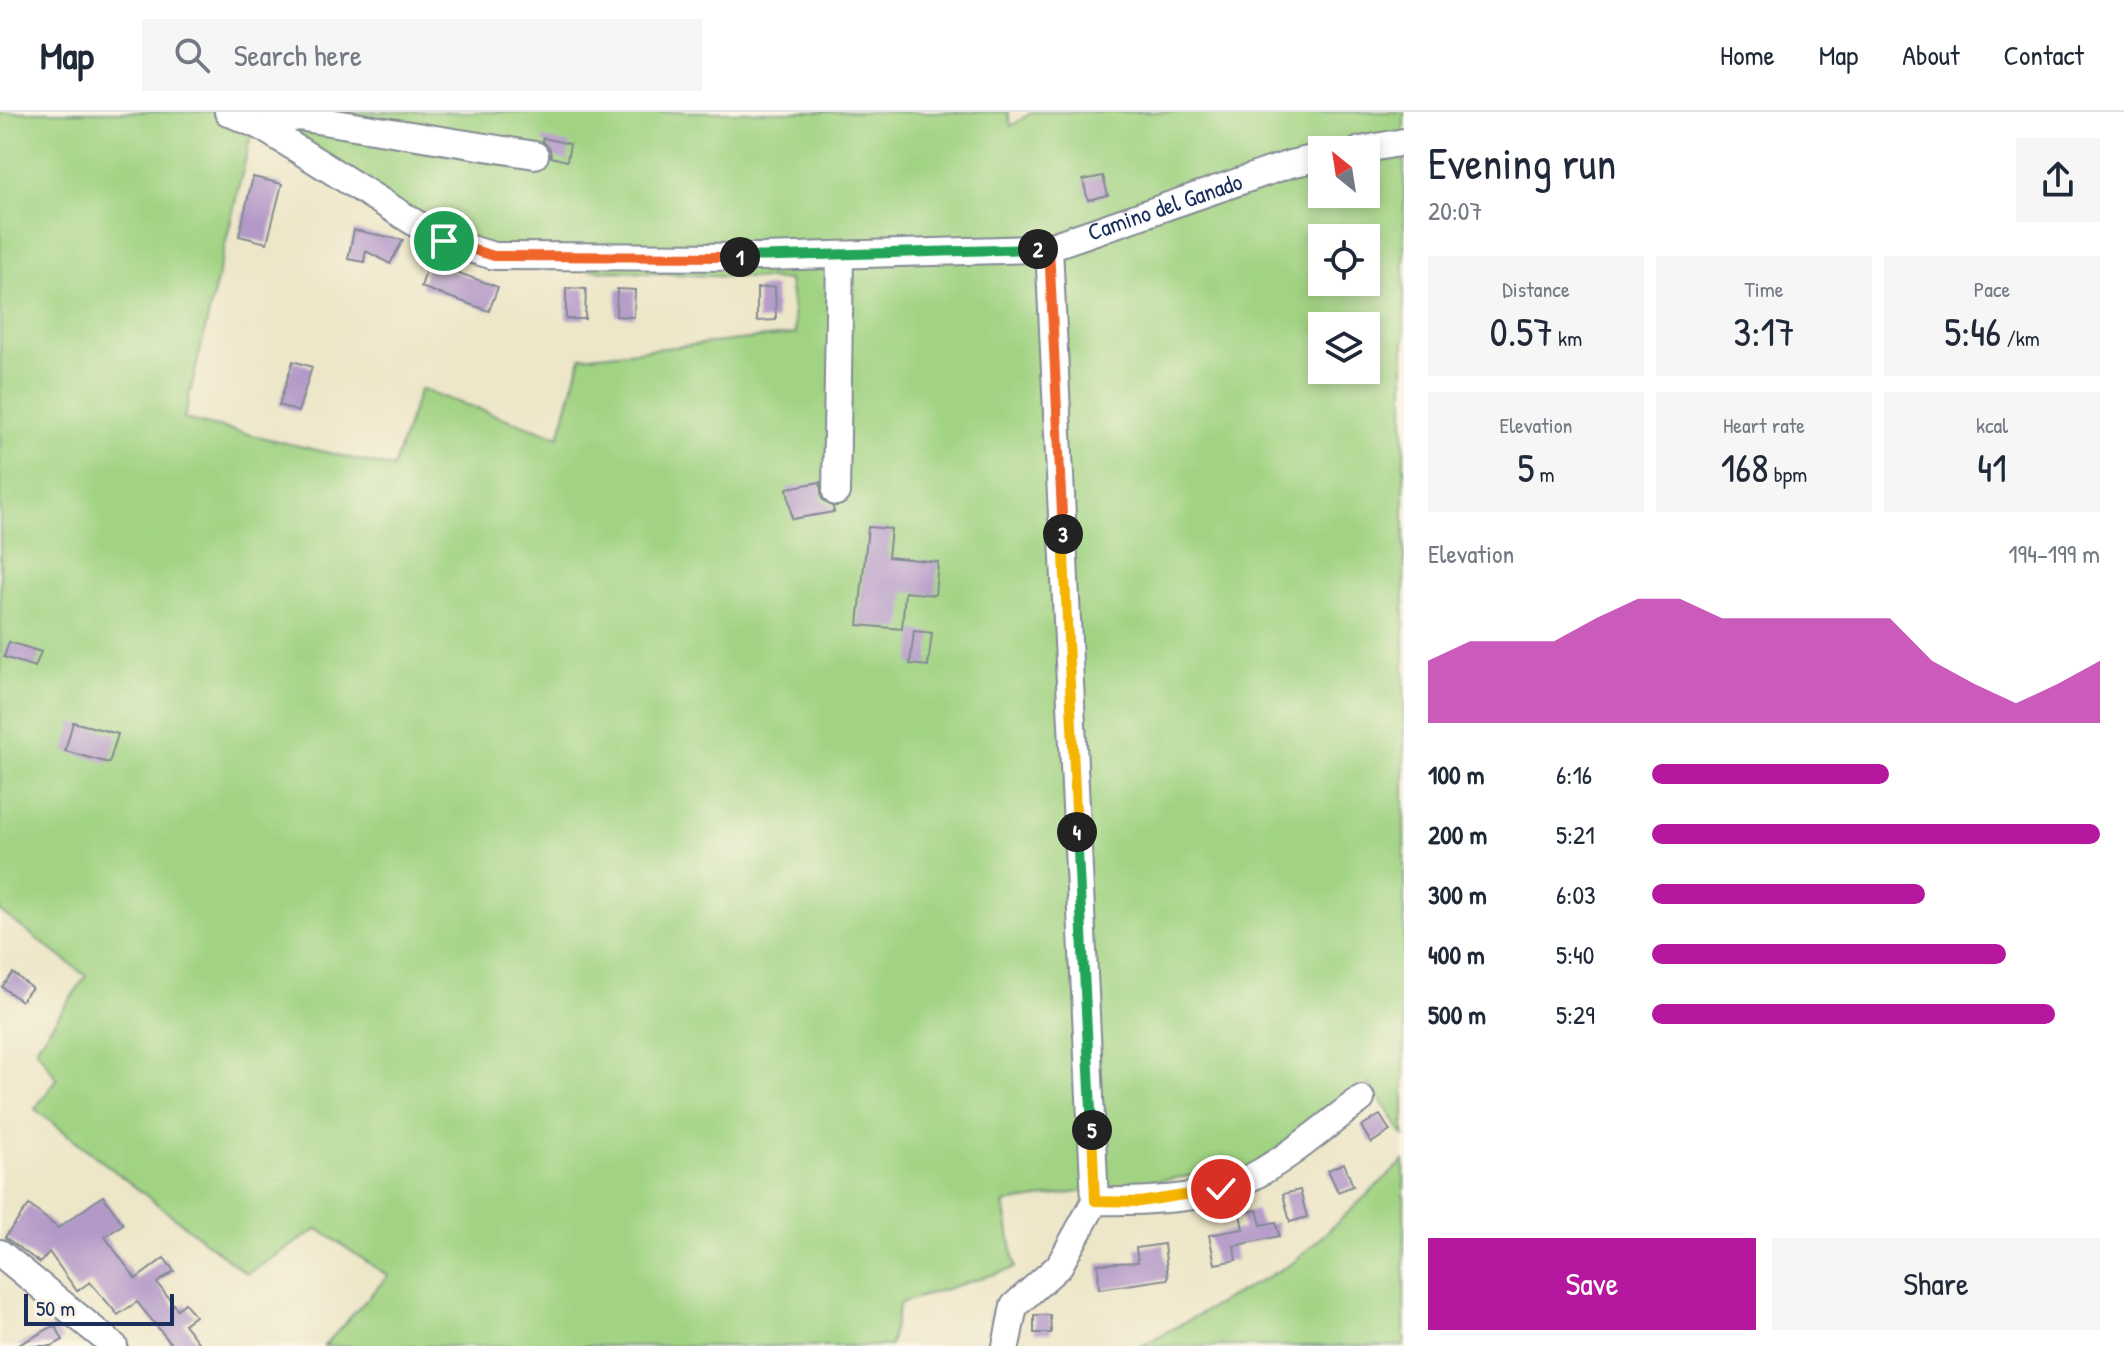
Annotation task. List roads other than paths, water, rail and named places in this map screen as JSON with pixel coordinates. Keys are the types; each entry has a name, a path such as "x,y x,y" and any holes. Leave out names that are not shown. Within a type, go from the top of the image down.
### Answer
{"street":[{"name":"Camino del Ganado","path":"228,112 262,127 444,241 494,256 763,257 1049,247 1308,160"},
{"path":"262,127 298,117 535,155"},
{"path":"1380,146 1404,142"},
{"path":"1006,1346 1014,1306 1059,1266 1095,1201 1049,247"},
{"path":"836,492 840,255"},
{"path":"1095,1201 1140,1202 1238,1184 1278,1162 1361,1099"},
{"path":"0,1253 108,1345"}]}
